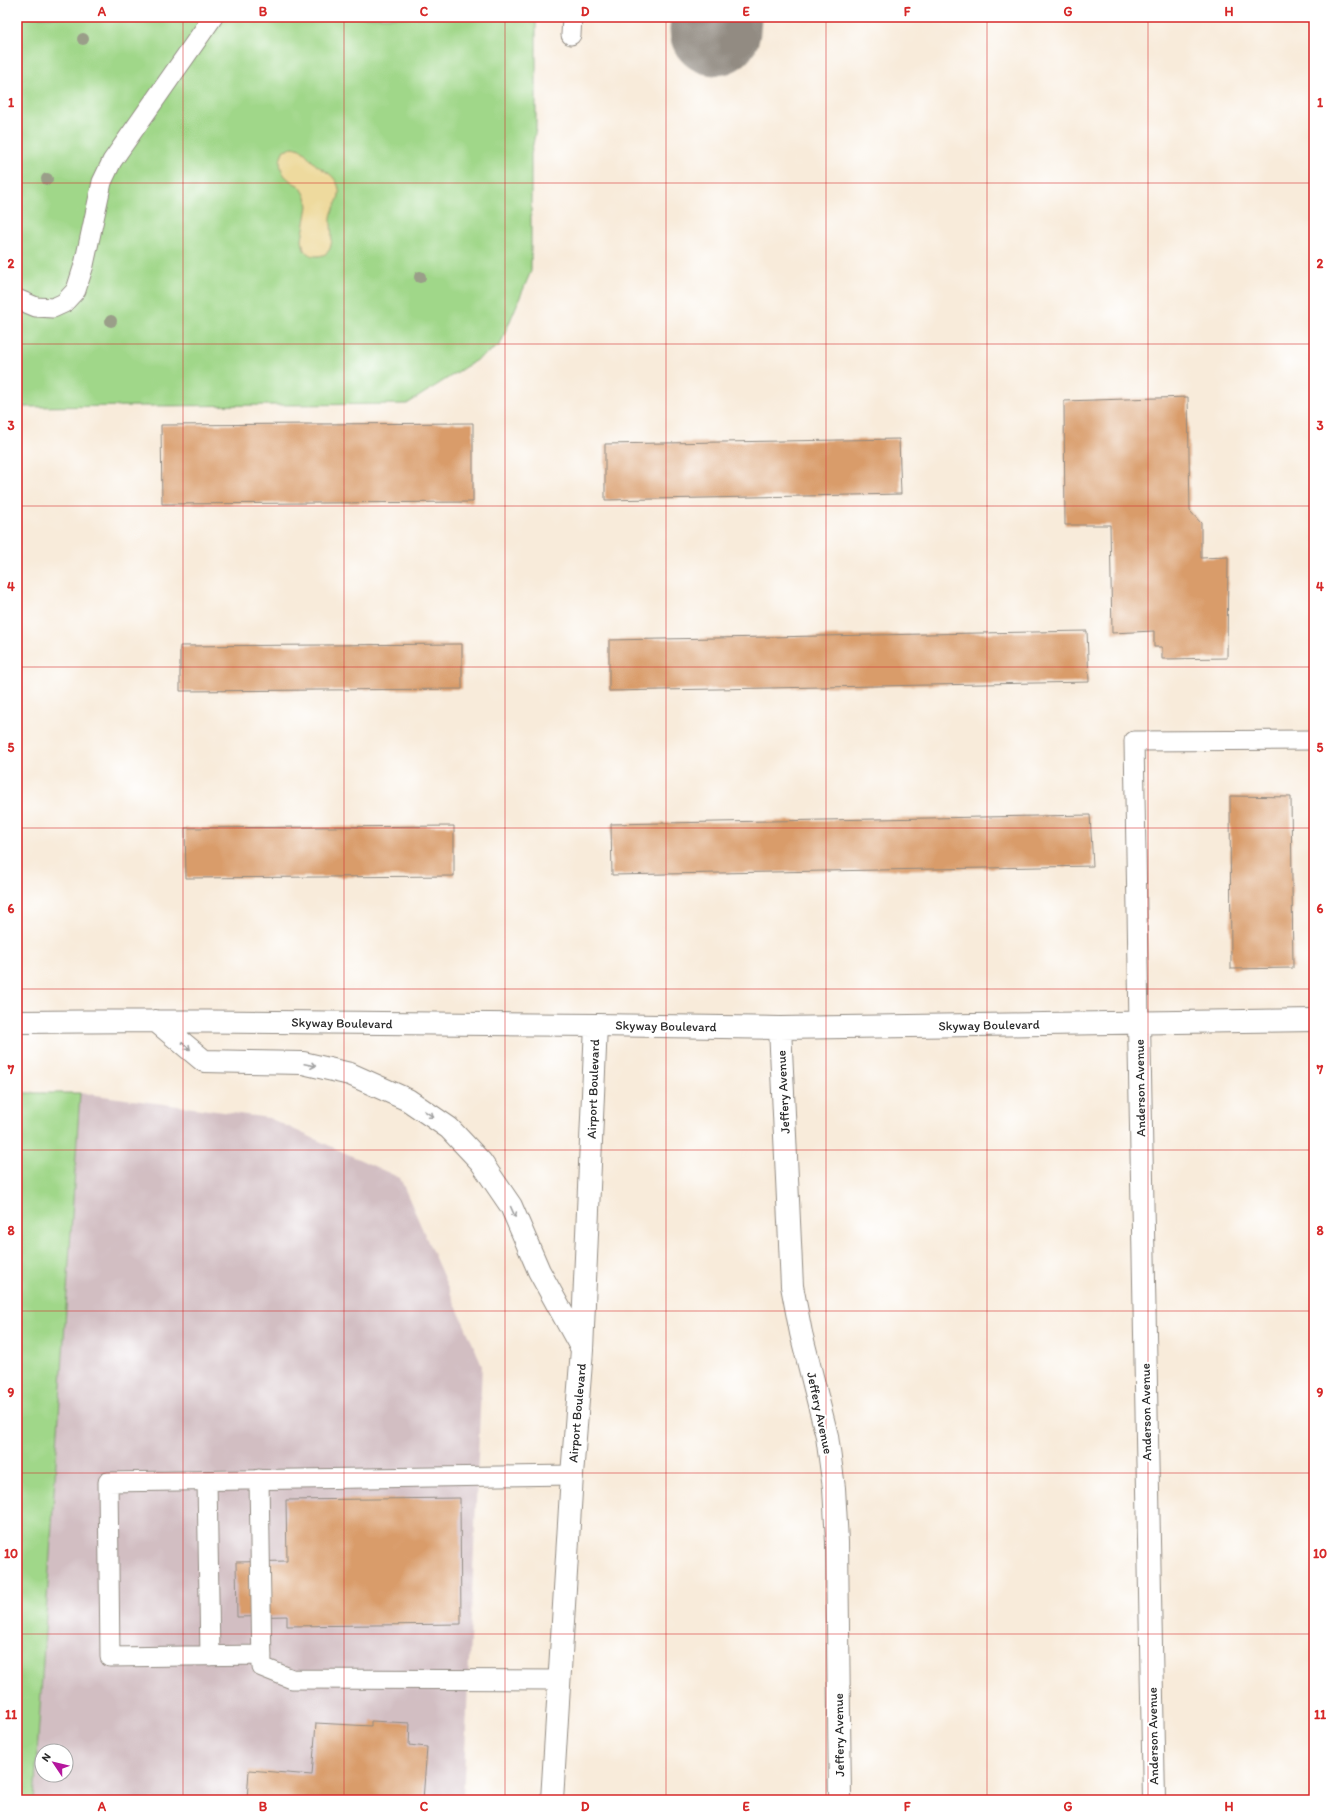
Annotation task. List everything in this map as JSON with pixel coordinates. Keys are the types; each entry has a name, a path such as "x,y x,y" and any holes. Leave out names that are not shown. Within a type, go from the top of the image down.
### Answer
{"street":[{"name":"Skyway Boulevard","path":"17,1022 156,1021 780,1028 1314,1020"},
{"path":"156,1021 204,1061 303,1063 350,1074 408,1100 449,1128 481,1162 511,1206 539,1271 582,1350"},
{"name":"Anderson Avenue","path":"1138,1023 1154,1800"},
{"name":"Airport Boulevard","path":"552,1800 572,1475 582,1350 596,1025"},
{"name":"Jeffery Avenue","path":"780,1028 792,1286 801,1333 827,1436 834,1488 837,1542 840,1800"}],"lane":[{"path":"17,299 36,307 53,308 64,303 76,290 84,265 102,182 109,168 213,17"},
{"path":"1138,1023 1134,741 1314,740"},
{"path":"262,1655 110,1657 108,1482 572,1475"},
{"path":"207,1480 210,1656"},
{"path":"260,1480 262,1667 292,1679 559,1680"}],"shaded area":[{"path":"80,1093 269,1118 400,1178 482,1365 463,1800 34,1800 35,1783 74,1783 74,1743 38,1743"}],"green space":[{"path":"17,17 536,17 536,129 531,154 531,271 500,345 407,404 17,407"},
{"path":"17,1093 80,1093 38,1743 34,1743 34,1800 17,1800"}],"sand":[{"path":"293,147 302,150 315,164 332,176 339,188 338,197 331,218 332,242 328,252 324,255 313,256 304,250 302,240 308,206 304,192 300,187 284,175 280,163 284,150"}],"building":[{"path":"1188,397 1190,511 1201,523 1201,558 1228,557 1227,658 1162,659 1162,647 1154,647 1154,631 1112,633 1110,525 1065,525 1064,401"},
{"path":"473,423 473,502 162,504 161,425"},
{"path":"899,439 901,494 605,500 605,444"},
{"path":"1087,631 1089,682 609,691 609,640"},
{"path":"462,644 462,689 180,691 180,646"},
{"path":"1230,796 1291,797 1293,968 1231,969"},
{"path":"1090,815 1093,866 612,875 611,824"},
{"path":"454,826 454,876 186,878 185,828"},
{"path":"460,1498 461,1624 287,1626 287,1616 237,1617 236,1562 287,1561 286,1500"},
{"path":"371,1721 410,1723 409,1745 427,1747 423,1800 247,1800 249,1770 312,1775 316,1723 371,1726"}],"taxiway":[{"path":"715,30 716,17"}]}
